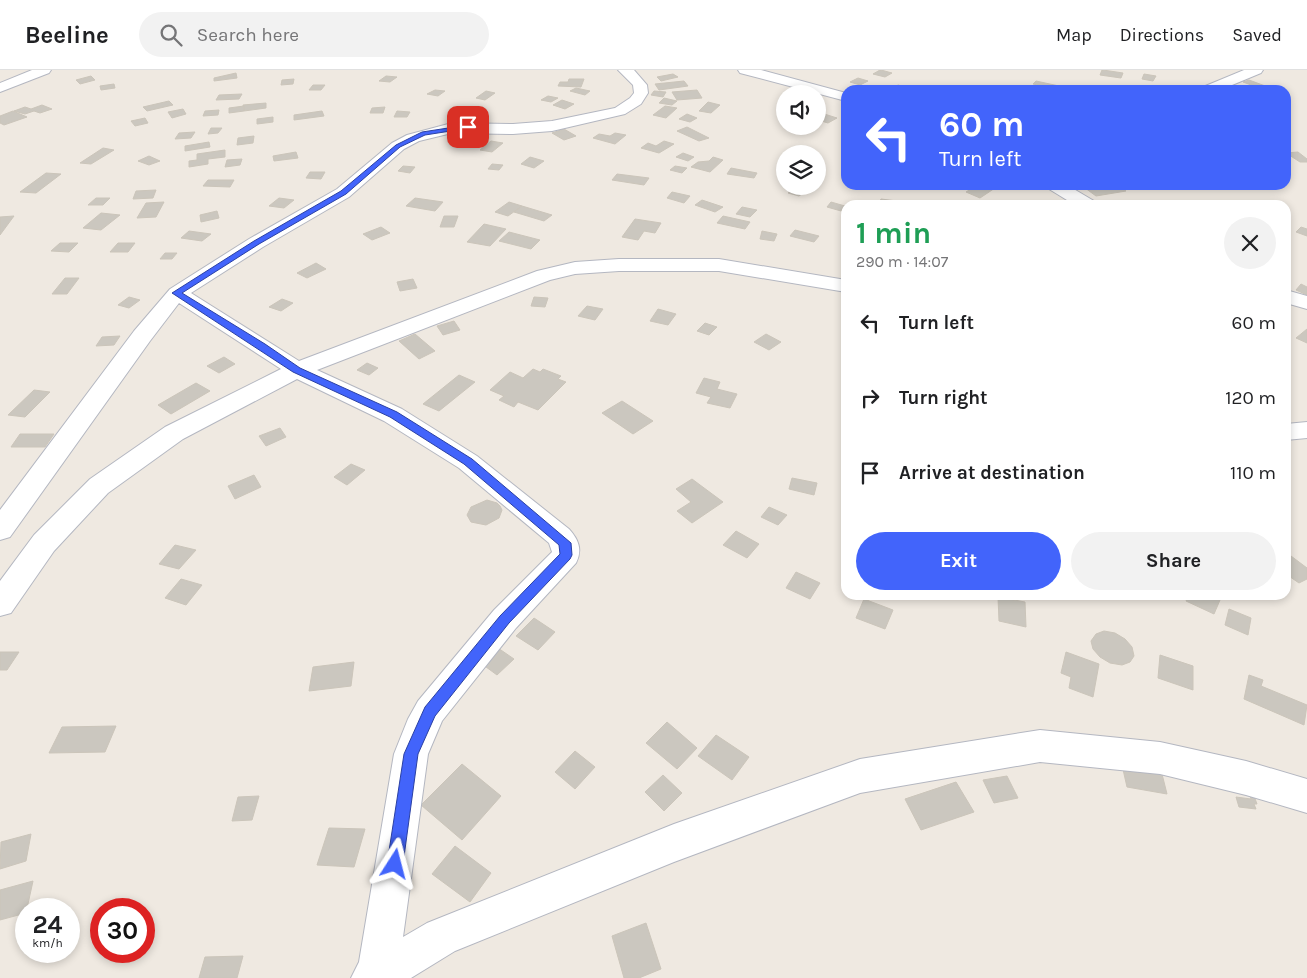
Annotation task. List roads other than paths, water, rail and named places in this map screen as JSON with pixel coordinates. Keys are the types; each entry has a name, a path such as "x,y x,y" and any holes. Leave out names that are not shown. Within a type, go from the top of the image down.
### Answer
{"street":[{"path":"0,88 44,70"},
{"path":"0,530 142,336 176,293 256,243 343,193 398,146 413,138 452,128 513,129 552,126 620,111 636,101 641,93 640,85 625,70"},
{"path":"745,70 841,97"},
{"path":"1220,85 1256,70"},
{"path":"1063,190 1080,200"},
{"path":"0,604 44,543 99,486 174,433 297,370 544,275 575,268 619,265 719,265 841,285"},
{"path":"176,293 297,370 393,415 468,462 559,536 565,543 566,555 505,619 430,711 420,730 411,754 375,976"},
{"path":"1291,298 1307,303"},
{"path":"1291,432 1307,430"},
{"path":"375,976 440,937 674,843 860,776 1040,746 1160,758 1246,778 1307,796"}]}
